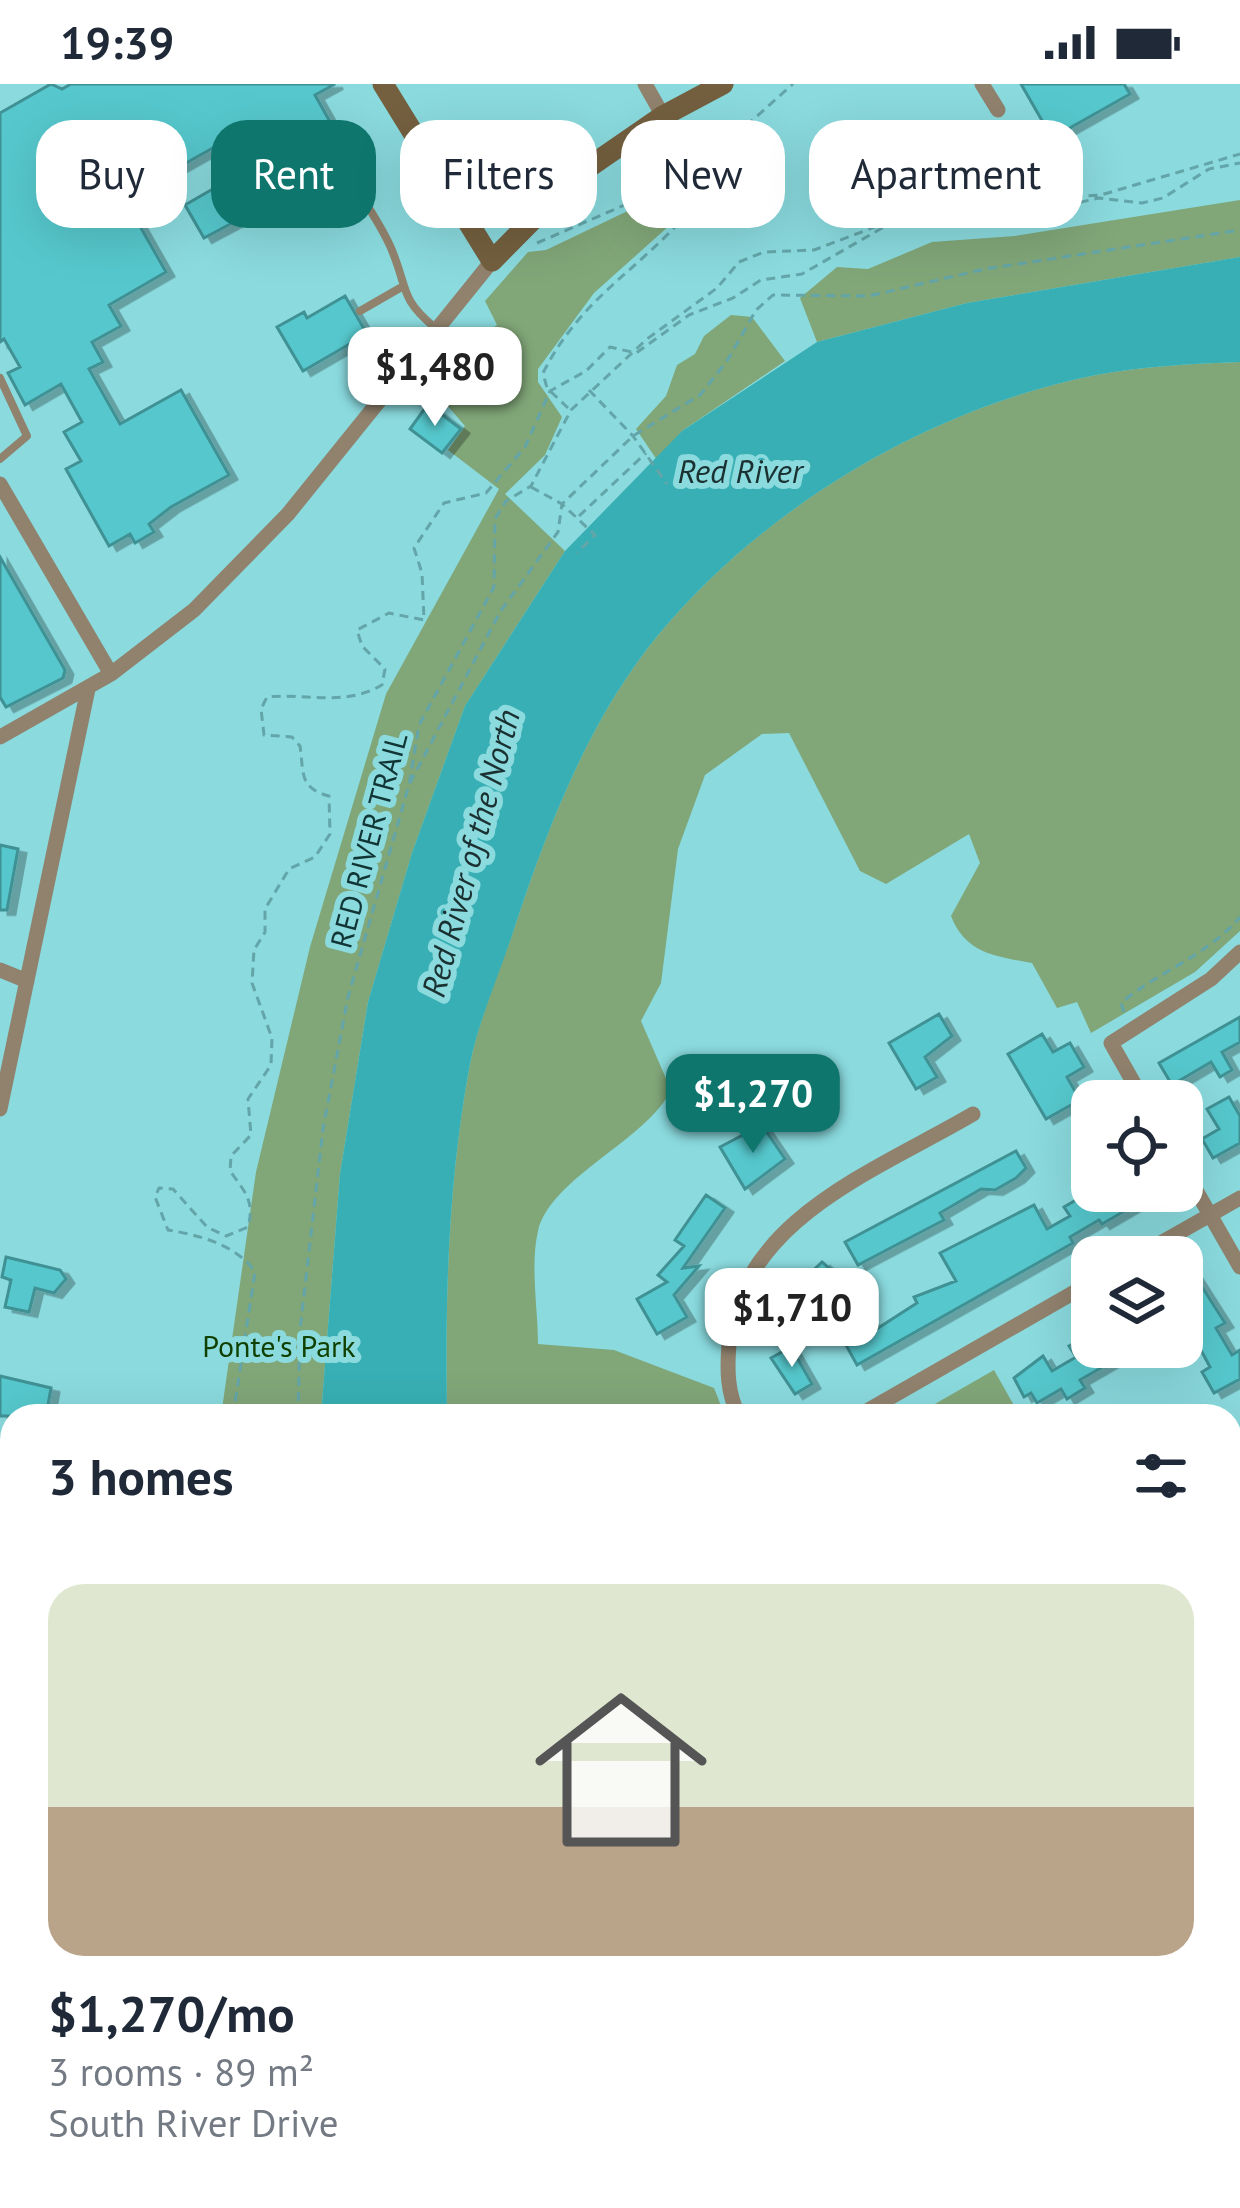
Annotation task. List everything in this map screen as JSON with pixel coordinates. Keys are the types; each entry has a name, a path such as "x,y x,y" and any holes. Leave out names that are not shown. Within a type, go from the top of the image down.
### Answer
{"street":[{"path":"383,84 492,261"},
{"path":"645,84 663,116"},
{"path":"1,735 88,689 194,610 288,514 434,327 576,176 663,116 722,84"},
{"path":"982,84 998,110"},
{"path":"0,484 111,674"},
{"path":"0,1109 88,689"},
{"path":"1132,1080 1111,1043 1211,979 1240,952"},
{"path":"0,970 27,981"},
{"path":"735,1404 728,1384 728,1357 735,1310 752,1266 812,1209 973,1114"},
{"path":"1173,1236 1240,1198"},
{"path":"1203,1203 1240,1267"},
{"path":"879,1404 1071,1294"}],"lane":[{"path":"376,221 392,248 400,288 410,306 434,327"},
{"path":"360,311 400,288"},
{"path":"0,378 23,418 27,436 0,459"}],"path":[{"path":"750,120 793,84"},
{"name":"RED RIVER TRAIL","path":"298,1404 300,1330 323,1129 348,997 409,784 419,725 494,587 495,520 506,501 530,486 571,410 588,389 717,288 740,262 764,252 814,250 933,206 1101,195 1240,154"},
{"path":"234,1404 255,1272 245,1258 228,1248 168,1230 155,1197 159,1188 173,1189 207,1227 226,1236 248,1228 252,1209 248,1194 230,1171 231,1156 251,1135 248,1099 271,1065 272,1038 258,1006 251,965 265,932 265,909 289,868 315,857 329,834 334,808 329,796 310,791 303,781 300,746 292,737 264,735 261,709 267,697 317,701 367,694 382,685 385,669 362,646 357,629 389,613 424,620 422,573 414,548 444,503 486,493 525,447 550,391 586,371 610,347 631,352 715,302 733,298 761,280 802,274 889,224 928,214 1020,216 1099,197 1142,203 1163,198 1209,169 1240,164"},
{"path":"524,230 539,244 621,204"},
{"path":"571,410 550,391 543,373 574,323 672,228"},
{"path":"409,784 500,612 558,532 562,504 633,436 700,394 728,361 755,310 773,295 868,296 985,269 1240,230"},
{"path":"588,389 633,436 667,484"},
{"path":"577,518 646,453"},
{"path":"530,486 562,504 595,535 577,553"},
{"path":"1135,1028 1121,1003 1203,951 1240,917"}],"green space":[{"path":"1240,200 1240,257 967,303 817,342 800,298 837,267 868,269 932,242 1083,225"},
{"name":"Ponte's Park","path":"621,214 621,228 667,228 594,293 538,369 538,382 562,417 545,455 505,494 565,551 465,706 412,853 368,1002 340,1174 322,1404 223,1404 256,1172 310,947 386,694 499,489 448,450 465,426 434,390 459,350 497,325 485,301 528,252 546,250"},
{"path":"731,315 752,317 785,361 682,431 657,460 636,429 666,396 677,365 695,354 704,336"},
{"path":"1240,362 1240,931 1195,972 1091,1033 1077,1002 1057,1008 1032,963 983,951 957,929 951,916 980,863 969,834 886,884 860,871 789,733 762,734 705,775 678,849 661,983 641,1021 671,1090 642,1125 579,1176 546,1212 535,1258 538,1344 614,1350 714,1388 720,1404 447,1404 453,1195 474,1047 557,812 592,736 634,666 702,587 750,544 856,469 973,411 1034,390 1149,367"},
{"path":"994,1370 1013,1404 935,1404"}],"water":[{"name":"Red River","path":"1240,257 1240,362 1096,375 1034,390 913,437 801,504 702,587 659,634 612,701 574,774 542,850 474,1047 453,1195 447,1404 322,1404 340,1174 368,1002 412,853 465,706 565,551 682,431 817,342 967,303"}],"building":[{"path":"51,84 62,89 71,84 335,84 315,95 329,120 211,120 211,149 187,163 187,120 36,120 36,228 141,228 166,272 109,305 121,326 92,342 103,362 89,369 120,424 181,390 229,475 171,507 149,524 154,532 135,543 130,534 109,546 66,469 81,461 64,432 82,422 61,384 25,405 8,373 20,367 4,339 0,342 0,113"},
{"path":"1021,84 1124,84 1130,94 1083,121 1042,120"},
{"path":"211,190 211,228 223,228 204,238 187,204"},
{"path":"345,296 367,334 303,371 277,327 304,312 307,318"},
{"path":"428,404 461,429 442,453 410,429"},
{"path":"0,557 65,670 63,678 6,707 0,697"},
{"path":"0,845 18,849 7,910 0,910"},
{"path":"939,1014 952,1036 925,1057 937,1077 916,1089 889,1043"},
{"path":"1240,1017 1240,1042 1222,1052 1232,1070 1220,1077 1211,1062 1180,1080 1169,1080 1159,1063"},
{"path":"1042,1034 1053,1052 1070,1043 1084,1067 1067,1077 1071,1105 1046,1119 1008,1054"},
{"path":"1229,1097 1240,1116 1240,1143 1213,1158 1203,1138 1219,1129 1207,1109"},
{"path":"762,1125 785,1159 745,1189 720,1147"},
{"path":"1016,1151 1026,1168 1016,1178 995,1190 981,1189 940,1213 944,1220 858,1265 845,1242"},
{"path":"706,1195 725,1208 683,1268 699,1266 674,1295 687,1317 657,1334 637,1299 667,1282 658,1275 684,1246 675,1240"},
{"path":"1071,1203 1071,1212 1123,1212 1071,1236 1071,1244 857,1365 846,1345 862,1336 858,1330 871,1322 875,1330 917,1303 914,1297 956,1281 940,1253 1034,1205 1047,1229 1070,1216 1064,1207"},
{"path":"6,1257 60,1270 66,1279 54,1293 35,1288 29,1312 5,1307 11,1280 2,1277"},
{"path":"822,1262 836,1274 810,1305 793,1290"},
{"path":"1203,1288 1225,1323 1216,1328 1232,1355 1240,1350 1240,1379 1214,1393 1202,1372 1210,1367 1203,1354"},
{"path":"791,1347 812,1384 795,1394 771,1358"},
{"path":"1043,1356 1052,1371 1071,1360 1071,1368 1101,1368 1080,1380 1085,1388 1067,1399 1061,1389 1037,1403 1031,1393 1024,1397 1014,1378"},
{"path":"0,1376 51,1388 48,1404 0,1404"}],"water label":[{"name":"Red River of the North","path":"470,853"}]}
